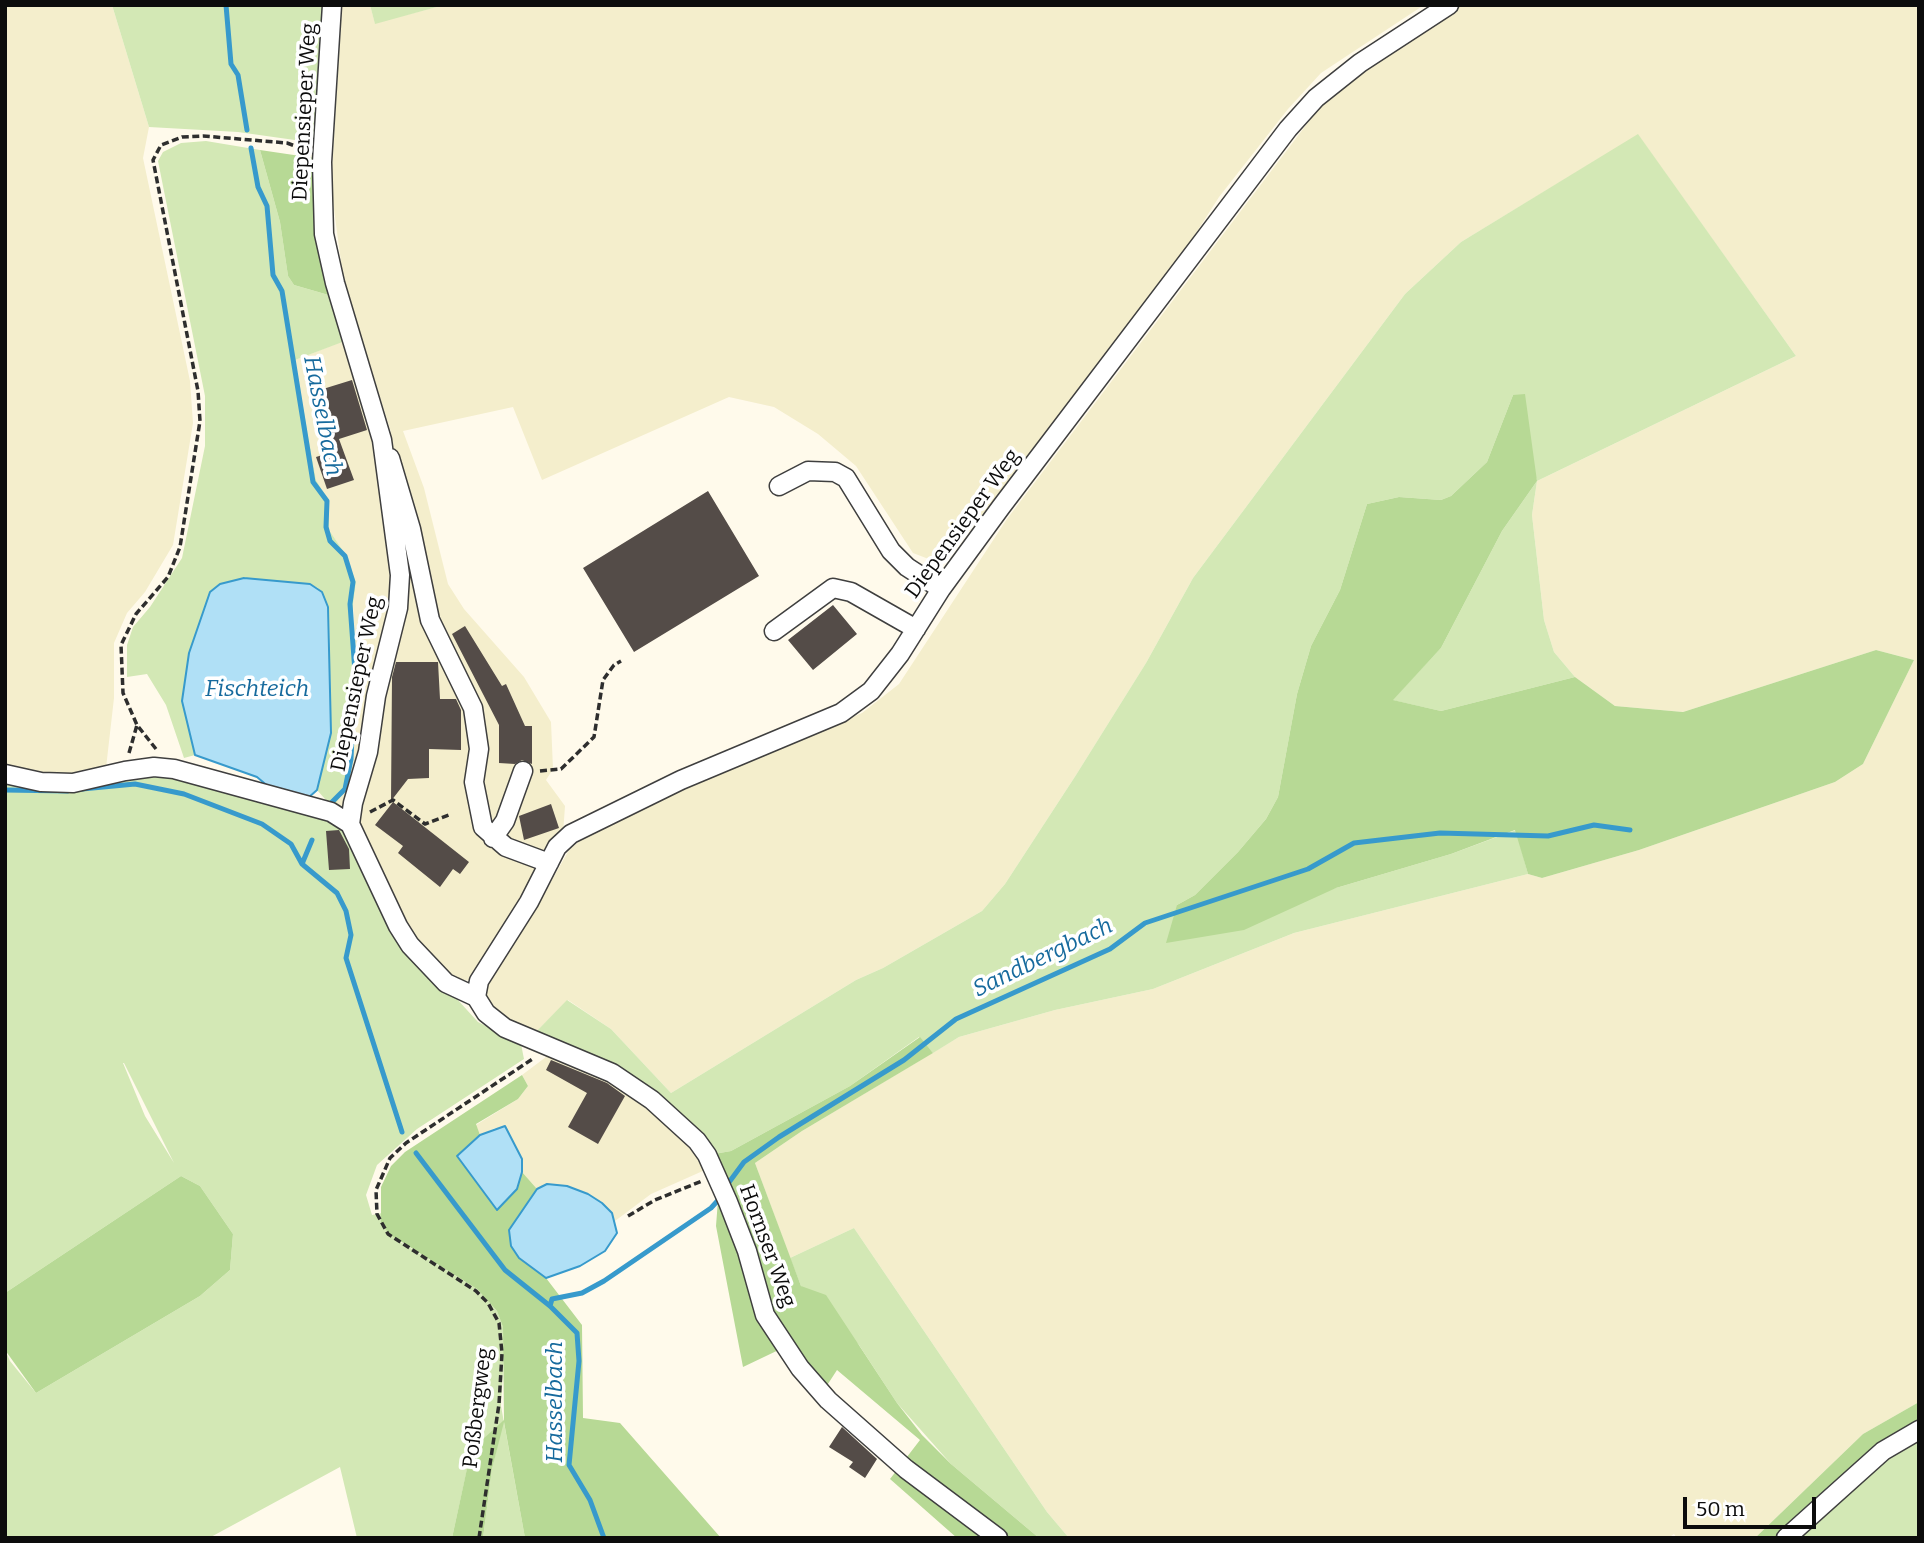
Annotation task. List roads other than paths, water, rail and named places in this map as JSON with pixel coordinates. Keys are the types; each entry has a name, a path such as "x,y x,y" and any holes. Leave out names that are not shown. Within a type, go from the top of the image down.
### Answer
{"street":[{"name":"Diepensieper Weg","path":"332,5 322,162 324,234 335,283 383,446 387,495 398,554 400,594 355,821"},
{"name":"Diepensieper Weg","path":"476,997 479,981 529,902 564,839 583,826 847,709 885,674 941,589 1288,129 1316,98 1360,63 1449,5"},
{"path":"383,446 403,498 433,627 473,708 479,749 474,782 483,828 506,847 549,863"},
{"path":"779,486 808,471 835,472 846,478 880,528 891,551 907,567 941,589"},
{"path":"774,631 833,588 851,592 916,629"},
{"path":"5,774 41,782 73,783 125,771 154,767 174,769 331,811 355,821 385,900 410,944 446,983 476,997"},
{"path":"493,838 505,821 523,771"},
{"name":"Hornser Weg","path":"476,997 482,1009 497,1023 545,1047 588,1061 653,1100 697,1141 728,1202 747,1251 765,1315 800,1368 828,1400 906,1469 998,1538"},
{"path":"1786,1538 1883,1451 1919,1430"}],"water":[{"name":"Fischteich","path":"244,578 310,584 322,592 328,607 331,733 317,790 308,798 270,788 257,777 195,755 182,701 189,653 210,592 220,584"},
{"path":"505,1126 522,1159 522,1172 517,1189 497,1210 457,1156 480,1135"},
{"path":"547,1184 567,1186 602,1203 612,1213 617,1233 605,1251 580,1266 546,1278 519,1258 511,1246 509,1230 537,1189"}],"waterway":[{"name":"Hasselbach","path":"226,5 231,64 238,75 247,130"},
{"name":"Hasselbach","path":"251,148 258,187 267,206 273,275 282,291 313,482 327,501 326,527 330,541 345,556 353,582 350,604 355,672 351,759 345,789 330,804"},
{"path":"82,789 135,784 184,794 262,824 291,844 302,864"},
{"path":"5,790 68,791"},
{"name":"Sandbergbach","path":"727,1185 744,1162 779,1137 904,1060 956,1019 1110,949 1145,923 1308,869 1354,843 1440,833 1548,836 1594,825 1630,830"},
{"name":"Hasselbach","path":"312,840 302,864 337,893 346,911 351,935 346,958 402,1132"},
{"name":"Hasselbach","path":"416,1153 505,1270 550,1306 577,1333 579,1361 569,1465 590,1500 604,1538"},
{"name":"Sandbergbach","path":"550,1306 552,1299 582,1293 604,1281 711,1208 721,1197"}]}
